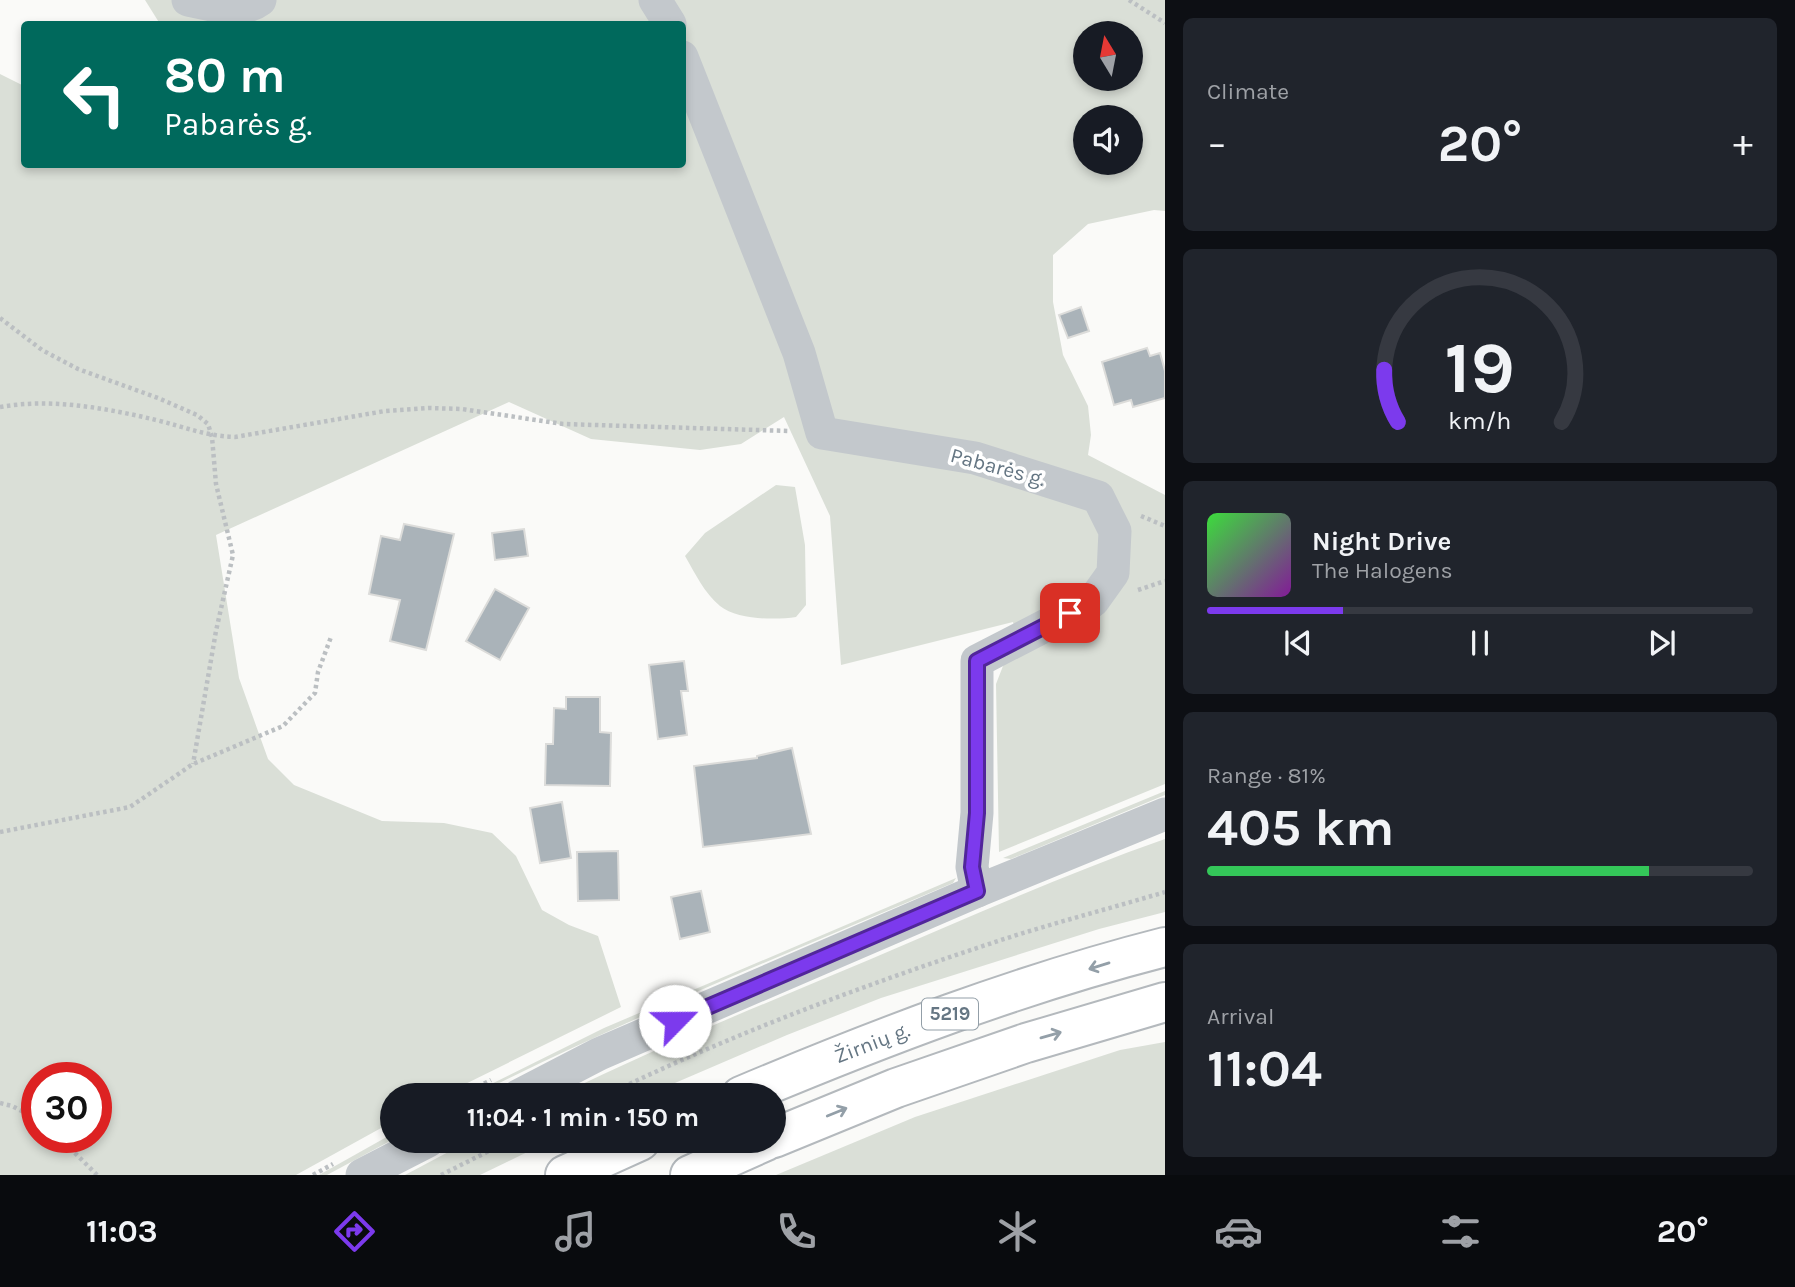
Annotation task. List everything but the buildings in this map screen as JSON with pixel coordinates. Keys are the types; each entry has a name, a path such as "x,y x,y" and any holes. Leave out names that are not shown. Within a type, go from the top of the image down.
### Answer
{"highway":[{"name":"Žirnių g.","path":"772,1083 853,1049 993,998 1165,947"},
{"name":"5219","path":"786,1133 922,1079 1026,1043 1165,1002"},
{"path":"565,1175 614,1153"},
{"path":"690,1175 739,1153"}],"street":[{"path":"188,0 229,8 255,4 260,0"},
{"path":"655,0 668,21"},
{"path":"686,67 799,353 822,433"},
{"name":"Pabarės g.","path":"822,433 975,458 1054,482 1098,498 1115,531 1113,573 1093,601 977,661 977,813 972,867 977,891"},
{"path":"543,1083 599,1054 977,891 1165,814"},
{"path":"362,1175 405,1153"}],"path":[{"path":"1129,0 1165,23"},
{"path":"0,318 41,350 78,369 158,398 197,415 208,424 212,437 216,484 233,555 216,631 193,764"},
{"path":"0,407 22,403 100,408 158,420 212,437 235,437 385,411 429,408 462,409 563,424 822,433"},
{"path":"0,832 130,807 193,764 283,726 315,693 317,672 331,638"},
{"path":"631,1083 820,1002 988,944 1165,892"},
{"path":"0,1102 21,1111"},
{"path":"75,1153 97,1175"},
{"path":"441,1175 485,1153"}],"shaded area":[{"path":"145,0 1165,0 1165,211 1154,210 1088,224 1053,255 1053,302 1063,355 1088,406 1091,435 1088,455 1165,495 1165,784 999,852 996,684 1003,666 1019,646 1013,622 841,665 830,516 784,417 741,444 700,450 591,439 509,402 216,535 239,678 268,759 294,785 382,821 444,823 492,833 516,856 542,910 569,925 598,936 621,1007 467,1083 380,1083 380,1129 296,1175 0,1175 0,74 21,84 21,168 686,168 686,21 158,21"},
{"path":"776,485 795,487 805,545 806,605 796,617 778,619 727,611 709,595 685,556 705,533"},
{"path":"1165,791 1165,795 1011,859 1003,858"},
{"path":"1165,839 1165,912 1099,929 881,998 675,1083 586,1083 754,1008"},
{"path":"956,878 953,883 712,985 500,1083 493,1083 604,1028"},
{"path":"1165,1042 1165,1175 776,1175 915,1117 1120,1050"},
{"path":"380,1141 380,1146 327,1175 319,1175"},
{"path":"446,1153 525,1153 480,1175 405,1175"}],"route":[{"path":"675,1021 977,891 972,867 977,813 977,661 1070,613"}]}
